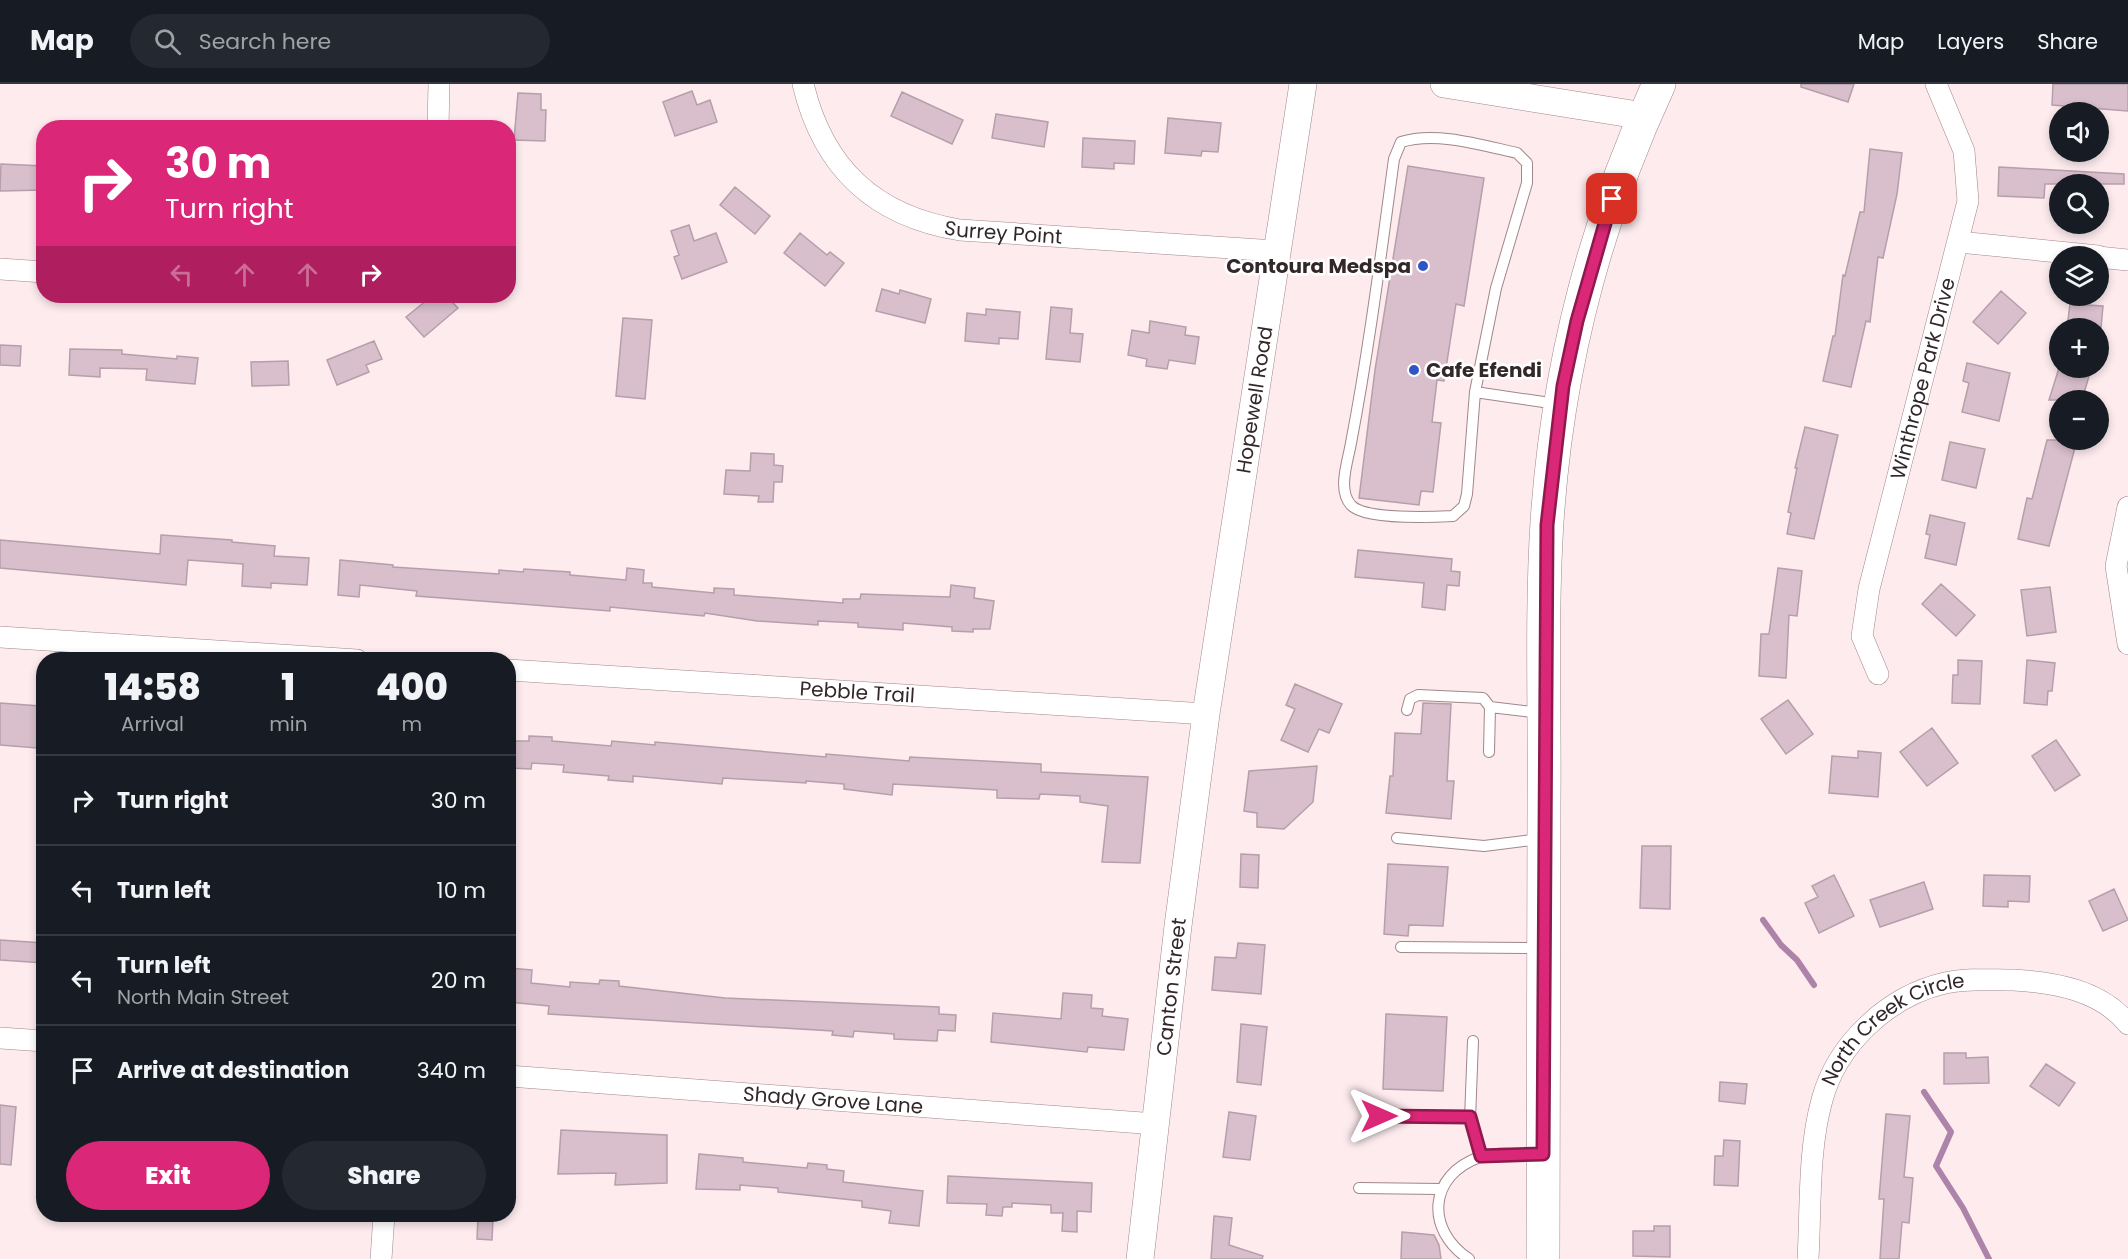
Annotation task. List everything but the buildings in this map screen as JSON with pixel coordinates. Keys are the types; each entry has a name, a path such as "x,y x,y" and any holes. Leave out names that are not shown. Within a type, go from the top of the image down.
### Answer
{"main road":[{"path":"1543,1259 1547,525 1561,405 1577,321 1597,244 1644,116 1659,84"}],"street":[{"path":"438,120 439,84"},
{"name":"Surrey Point","path":"803,84 811,116 833,158 869,195 910,219 960,230 1277,251"},
{"name":"Hopewell Road","path":"1206,714 1303,84"},
{"path":"1444,84 1644,116"},
{"name":"Winthrope Park Drive","path":"1878,674 1862,636 1869,589 1968,201 1964,151 1936,84"},
{"path":"1959,242 2049,251"},
{"path":"2109,257 2128,260"},
{"path":"0,269 36,271"},
{"path":"2128,507 2116,566 2128,644"},
{"path":"0,637 233,652"},
{"name":"Pebble Trail","path":"516,671 1206,714"},
{"name":"Canton Street","path":"1140,1259 1206,714"},
{"name":"North Creek Circle","path":"1808,1259 1815,1134 1822,1099 1836,1066 1850,1045 1871,1022 1894,1004 1943,983 1970,979 2035,981 2086,993 2105,1002 2128,1024"},
{"path":"0,1038 36,1040"},
{"name":"Shady Grove Lane","path":"516,1077 1156,1124"},
{"path":"381,1259 384,1222"}],"lane":[{"path":"1414,138 1432,138 1517,153 1527,163 1527,183 1496,288 1475,392 1467,494 1460,512 1453,516 1423,517 1365,513 1351,506 1345,495 1346,467 1368,349 1394,159 1401,142 1414,138"},
{"path":"1475,392 1561,405"},
{"path":"1407,710 1410,699 1418,695 1483,698 1490,707 1489,752"},
{"path":"1490,707 1545,713"},
{"path":"1397,837 1484,846 1544,838"},
{"path":"1401,947 1544,948"},
{"path":"1473,1041 1470,1117 1481,1156"},
{"path":"1379,1116 1470,1117"},
{"path":"1469,1259 1447,1240 1438,1209 1440,1189 1458,1168 1481,1156 1543,1154"},
{"path":"1359,1188 1440,1189"}],"waterway":[{"path":"1763,920 1781,945 1797,960 1814,985"},
{"path":"1924,1092 1951,1132 1936,1166 1963,1208 1989,1259"}],"place":[{"name":"Contoura Medspa","path":"1423,266"},
{"name":"Cafe Efendi","path":"1414,370"}],"route":[{"path":"1379,1116 1470,1117 1475,1142 1481,1156 1543,1154 1547,525 1563,386 1597,244 1612,199"}]}
